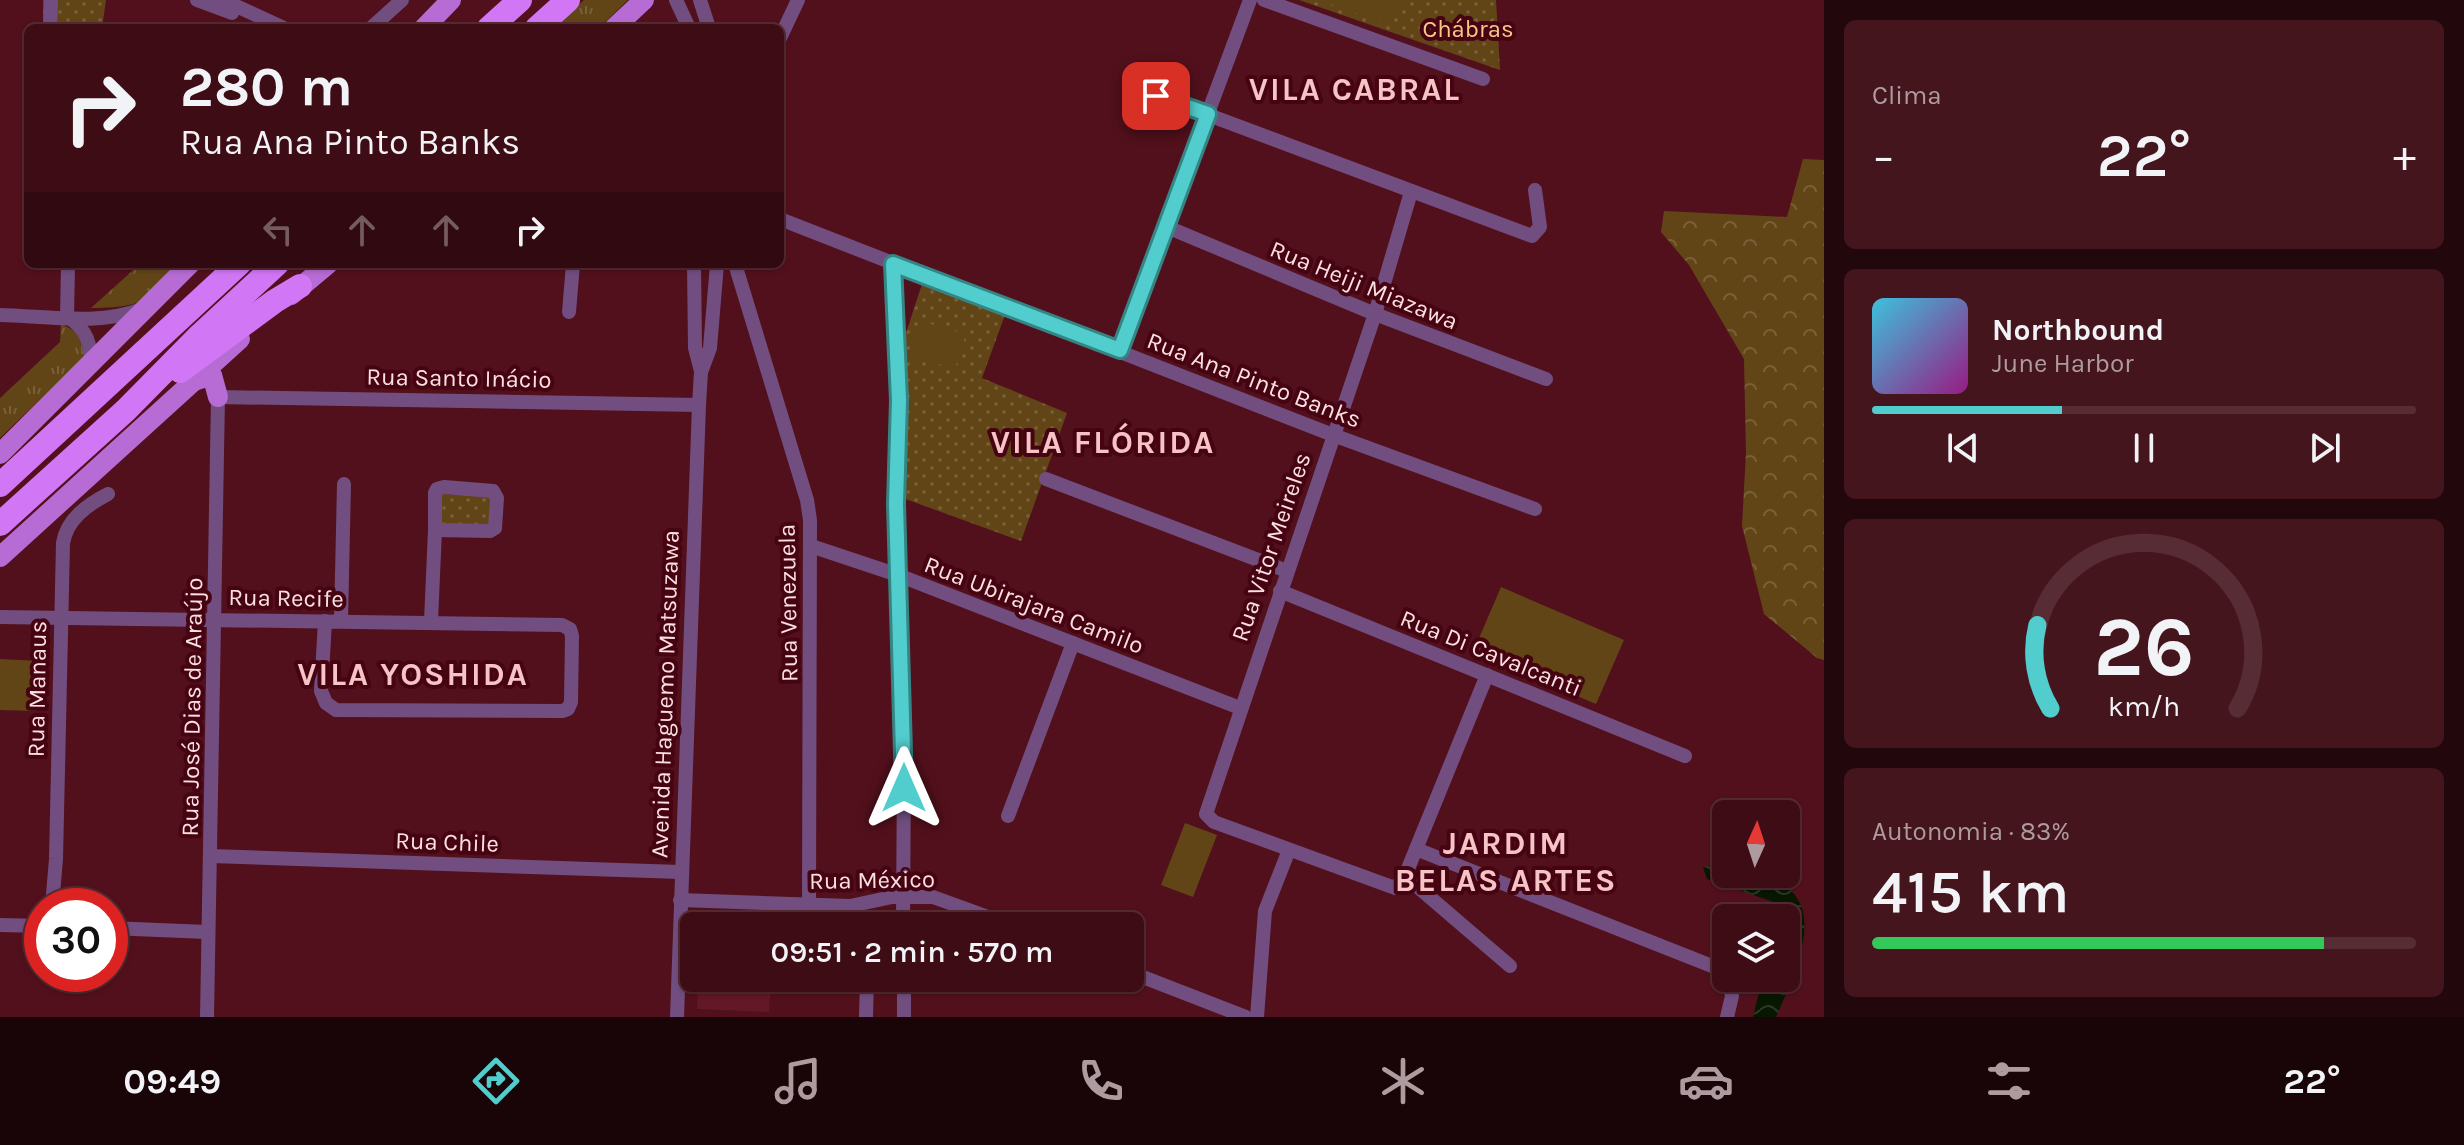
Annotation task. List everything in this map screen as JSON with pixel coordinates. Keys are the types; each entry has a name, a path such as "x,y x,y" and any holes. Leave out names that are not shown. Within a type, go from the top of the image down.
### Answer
{"highway":[{"path":"493,24 520,0"},
{"path":"541,24 568,0"},
{"path":"0,485 235,268"},
{"path":"0,524 126,410 200,335 273,268"},
{"path":"126,410 300,286"},
{"path":"0,466 49,441"}],"main road":[{"path":"428,24 451,0"},
{"path":"618,24 644,0"},
{"path":"0,454 186,268"},
{"path":"0,557 190,383 323,268"},
{"path":"190,383 212,375 218,397"}],"street":[{"path":"50,24 51,0"},
{"path":"197,0 229,6 274,24"},
{"path":"375,24 402,0"},
{"path":"676,0 687,24"},
{"path":"700,0 708,24"},
{"path":"784,30 798,0"},
{"path":"1120,350 1250,0"},
{"path":"1264,0 1483,79"},
{"path":"1131,86 1532,236 1540,227 1535,190"},
{"name":"Rua Vitor Meireles","path":"1289,850 1214,822 1208,817 1206,809 1375,314 1411,192"},
{"name":"Rua Ana Pinto Banks","path":"784,221 1333,435 1535,509"},
{"name":"Rua Heiji Miazawa","path":"1167,227 1375,314 1546,379"},
{"path":"893,264 899,400 896,504 904,761 903,912"},
{"path":"67,317 68,268"},
{"path":"569,312 573,268"},
{"name":"Avenida Haguemo Matsuzawa","path":"694,268 695,348 701,372"},
{"name":"Avenida Haguemo Matsuzawa","path":"677,1017 699,405 701,372 710,348 717,268"},
{"name":"Rua Venezuela","path":"736,268 807,500 811,546 809,904"},
{"path":"0,315 115,316 140,310 153,303"},
{"path":"67,317 78,324 87,336 90,367"},
{"name":"Rua Santo Inácio","path":"218,397 699,405"},
{"name":"Rua José Dias de Araújo","path":"207,1017 218,397"},
{"path":"1046,479 1287,571"},
{"path":"341,621 344,484"},
{"path":"431,621 435,493 439,488 487,490 496,494 497,523 492,531 435,530"},
{"name":"Rua Manaus","path":"54,888 64,536 79,513 108,494"},
{"name":"Rua Ubirajara Camilo","path":"811,546 898,575 1240,708"},
{"name":"Rua Di Cavalcanti","path":"1280,591 1685,756"},
{"name":"Rua Recife","path":"0,617 431,621 558,625 570,629 572,636 570,707 565,711 345,712 332,708 322,696 325,621"},
{"path":"1008,816 1073,643"},
{"path":"1257,1017 1265,911 1289,850 1390,888 1399,886 1487,675"},
{"path":"1416,849 1712,966"},
{"name":"Rua Chile","path":"211,856 680,872"},
{"path":"1405,876 1510,966"},
{"name":"Rua México","path":"680,900 845,906 902,896 940,898 976,912"},
{"path":"845,906 848,912"},
{"path":"0,925 24,926"},
{"path":"128,929 207,932"},
{"path":"1144,977 1246,1017"},
{"path":"866,1017 867,992"},
{"path":"904,992 904,1017"},
{"path":"1727,1017 1731,992"}],"shaded area":[{"path":"698,992 770,992 769,1012 697,1009"}],"green space":[{"path":"43,0 106,0 103,24 43,24"},
{"path":"584,0 628,0 603,24 558,24"},
{"name":"Chábras","path":"1299,0 1496,0 1500,70"},
{"path":"1318,0 1399,0 1390,25"},
{"path":"1803,159 1824,160 1824,660 1817,658 1764,614 1742,526 1746,452 1744,359 1689,265 1661,232 1664,211 1787,217"},
{"path":"136,268 180,268 144,300 123,306 91,308"},
{"path":"923,281 1006,312 982,378 1067,413 1021,541 900,497 905,336"},
{"path":"920,321 966,334 955,369 910,356"},
{"path":"61,324 78,337 83,358 0,438 0,398 60,342"},
{"path":"441,494 490,496 490,525 439,524"},
{"path":"1501,587 1624,640 1596,704 1473,652"},
{"path":"0,659 38,661 36,711 0,710"},
{"path":"1185,823 1217,835 1193,897 1161,885"}],"water":[{"path":"1712,865 1712,881 1707,879 1703,867"},
{"path":"1733,888 1786,888 1796,896 1800,904 1779,904"},
{"path":"1800,905 1803,912 1804,933 1800,953"},
{"path":"1760,992 1787,992 1776,1017 1753,1017"}],"district":[{"name":"VILA CABRAL","path":"1355,89"},
{"name":"VILA FLÓRIDA","path":"1103,442"},
{"name":"VILA YOSHIDA","path":"413,674"},
{"name":"JARDIM BELAS ARTES","path":"1506,862"}],"route":[{"path":"904,788 896,504 899,400 893,264 1120,350 1208,114 1156,96"}]}
